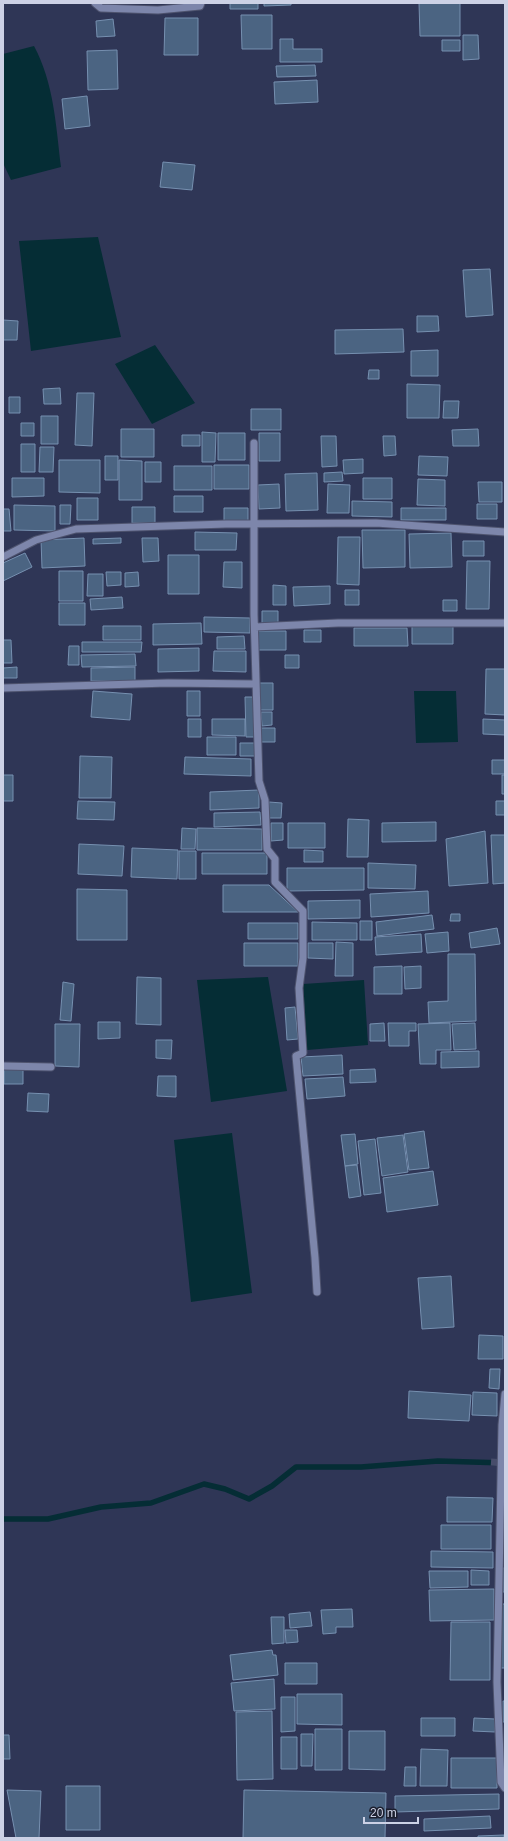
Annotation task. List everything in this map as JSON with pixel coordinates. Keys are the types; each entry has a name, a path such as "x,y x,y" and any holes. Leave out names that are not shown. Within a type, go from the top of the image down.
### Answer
{"street":[{"path":"95,3 101,8 158,10 200,6 202,3"},
{"path":"254,443 255,627 259,781 265,800 267,849 275,859 275,882 303,911 303,958 299,988 303,1053 296,1056 314,1243 316,1292"},
{"path":"3,557 36,540 76,529 254,524 376,523 505,532"},
{"path":"255,627 338,623 505,623"},
{"path":"3,688 168,683 256,684"},
{"path":"3,1066 51,1067"},
{"path":"505,1394 502,1425 502,1533 497,1682 501,1782 505,1788"}],"shaded area":[{"path":"34,46 41,60 50,90 56,120 61,167 11,180 3,163 3,54"},
{"path":"98,237 121,337 31,351 19,241"},
{"path":"155,345 195,403 152,424 115,364"},
{"path":"414,691 456,691 458,742 416,743"},
{"path":"268,977 287,1091 211,1102 197,980"},
{"path":"364,980 368,1045 307,1050 303,984"},
{"path":"232,1133 252,1293 191,1302 174,1140"}],"building":[{"path":"230,3 258,3 258,9 230,9"},
{"path":"264,3 291,3 291,5 264,6"},
{"path":"419,3 460,3 460,36 420,36"},
{"path":"241,15 272,15 272,49 242,49"},
{"path":"165,18 198,18 198,55 164,55"},
{"path":"113,19 115,36 97,37 96,21"},
{"path":"463,35 478,35 479,59 463,60"},
{"path":"280,39 293,39 293,49 322,49 322,62 280,62"},
{"path":"442,40 460,40 460,51 442,51"},
{"path":"117,50 118,89 88,90 87,51"},
{"path":"315,65 316,76 277,77 276,66"},
{"path":"317,80 318,102 275,104 274,82"},
{"path":"87,96 90,126 65,129 62,99"},
{"path":"163,162 195,165 192,190 160,187"},
{"path":"490,269 493,315 466,317 463,270"},
{"path":"417,316 438,316 439,331 417,332"},
{"path":"3,320 18,321 17,340 3,340"},
{"path":"403,329 404,352 335,354 335,330"},
{"path":"438,350 438,376 411,376 411,351"},
{"path":"369,370 379,370 379,379 368,379"},
{"path":"407,384 440,385 439,418 407,418"},
{"path":"60,388 61,404 44,404 43,389"},
{"path":"77,393 94,393 92,446 75,445"},
{"path":"9,397 20,397 20,413 9,413"},
{"path":"444,401 459,401 458,418 443,418"},
{"path":"251,409 281,409 281,430 251,430"},
{"path":"41,416 58,416 58,444 41,444"},
{"path":"21,423 34,423 34,436 21,436"},
{"path":"121,429 154,429 154,457 121,457"},
{"path":"478,429 479,446 453,446 452,430"},
{"path":"202,432 216,433 215,462 202,462"},
{"path":"218,433 245,433 245,460 218,460"},
{"path":"259,433 280,433 280,461 259,461"},
{"path":"182,435 200,435 200,446 182,446"},
{"path":"321,436 336,436 337,466 322,467"},
{"path":"383,436 395,436 396,455 384,456"},
{"path":"21,444 35,444 35,472 21,472"},
{"path":"40,447 54,447 53,472 39,472"},
{"path":"105,456 118,456 118,480 105,480"},
{"path":"419,456 448,457 447,476 418,475"},
{"path":"363,459 363,473 344,474 343,460"},
{"path":"59,460 100,460 100,493 59,492"},
{"path":"119,460 142,461 142,500 119,500"},
{"path":"145,462 161,462 161,482 145,482"},
{"path":"214,465 249,465 249,489 214,489"},
{"path":"174,466 212,466 212,490 174,490"},
{"path":"342,472 343,481 324,482 324,473"},
{"path":"317,473 318,510 286,511 285,474"},
{"path":"12,478 44,478 44,496 12,497"},
{"path":"363,478 392,478 392,499 363,499"},
{"path":"418,479 445,480 445,506 417,505"},
{"path":"478,482 502,482 502,502 479,502"},
{"path":"279,484 280,508 259,509 258,485"},
{"path":"328,484 350,485 349,513 327,513"},
{"path":"174,496 203,496 203,512 174,512"},
{"path":"77,498 98,498 98,520 77,520"},
{"path":"352,501 392,502 392,517 352,516"},
{"path":"477,504 497,504 497,519 477,519"},
{"path":"14,505 55,506 55,531 14,530"},
{"path":"60,505 71,505 70,524 60,524"},
{"path":"132,507 155,507 155,523 132,523"},
{"path":"224,508 248,508 248,521 224,521"},
{"path":"401,508 446,508 446,520 401,520"},
{"path":"3,509 9,509 11,531 3,531"},
{"path":"362,530 405,530 405,567 363,568"},
{"path":"195,532 237,533 236,550 195,550"},
{"path":"451,533 452,567 410,568 409,534"},
{"path":"338,537 360,537 359,585 337,584"},
{"path":"84,538 85,566 42,568 41,540"},
{"path":"121,538 121,543 93,544 93,539"},
{"path":"142,538 158,538 159,561 143,562"},
{"path":"463,541 484,541 484,556 463,556"},
{"path":"25,553 32,567 3,581 3,563"},
{"path":"168,555 199,555 199,594 168,594"},
{"path":"467,561 490,561 489,609 466,609"},
{"path":"224,562 242,562 242,588 223,587"},
{"path":"59,571 83,571 83,601 59,601"},
{"path":"106,572 121,572 121,585 107,586"},
{"path":"138,572 139,586 125,587 125,573"},
{"path":"88,574 103,574 103,596 87,596"},
{"path":"273,585 286,586 286,605 273,605"},
{"path":"330,586 330,604 294,606 293,587"},
{"path":"345,590 359,590 359,605 345,605"},
{"path":"122,597 123,608 91,610 90,599"},
{"path":"443,600 457,600 457,611 443,611"},
{"path":"59,603 85,603 85,625 59,625"},
{"path":"262,611 278,611 278,625 262,625"},
{"path":"204,617 250,618 250,633 204,632"},
{"path":"201,623 202,644 153,645 153,624"},
{"path":"103,626 141,626 141,640 103,640"},
{"path":"412,626 453,626 453,644 412,644"},
{"path":"354,628 407,628 408,646 354,646"},
{"path":"304,630 321,630 321,642 304,642"},
{"path":"257,631 286,631 286,650 257,650"},
{"path":"244,636 245,649 217,649 217,637"},
{"path":"3,640 11,640 12,663 3,663"},
{"path":"82,642 142,642 141,652 82,652"},
{"path":"69,646 79,646 79,665 68,665"},
{"path":"199,648 199,671 158,672 158,649"},
{"path":"214,651 246,651 246,672 213,671"},
{"path":"135,654 136,666 82,667 81,655"},
{"path":"285,655 299,655 299,668 285,668"},
{"path":"17,667 17,678 3,678 3,668"},
{"path":"135,667 135,681 91,681 91,668"},
{"path":"486,669 505,669 505,715 485,714"},
{"path":"259,683 273,683 273,710 259,710"},
{"path":"93,691 132,694 130,720 91,717"},
{"path":"187,691 200,691 200,716 187,716"},
{"path":"245,697 255,697 256,737 246,737"},
{"path":"261,712 272,712 272,725 262,726"},
{"path":"188,719 201,719 201,737 188,737"},
{"path":"212,719 245,719 245,736 212,735"},
{"path":"483,719 505,720 505,735 483,734"},
{"path":"261,728 275,728 275,742 261,742"},
{"path":"207,737 236,737 236,755 207,755"},
{"path":"240,743 255,743 255,756 240,756"},
{"path":"80,756 112,757 111,798 79,798"},
{"path":"185,757 251,759 251,776 184,774"},
{"path":"492,760 505,760 505,774 492,774"},
{"path":"3,775 13,775 13,801 3,801"},
{"path":"502,775 505,775 505,794 502,794"},
{"path":"259,790 259,808 210,810 210,792"},
{"path":"78,801 115,802 114,820 77,819"},
{"path":"496,801 505,801 505,815 496,815"},
{"path":"269,802 282,803 281,818 268,818"},
{"path":"260,812 261,825 214,827 214,813"},
{"path":"348,819 369,820 368,857 347,857"},
{"path":"436,822 436,841 382,842 382,823"},
{"path":"271,823 283,823 283,840 271,841"},
{"path":"288,823 325,823 325,848 288,848"},
{"path":"182,828 196,829 195,849 181,849"},
{"path":"197,828 262,829 262,850 197,850"},
{"path":"485,831 488,883 449,886 446,839"},
{"path":"491,835 505,835 505,883 493,884"},
{"path":"79,844 124,846 122,876 78,874"},
{"path":"132,848 178,850 177,879 131,877"},
{"path":"304,850 323,851 323,862 304,862"},
{"path":"179,851 196,851 196,879 179,879"},
{"path":"202,853 267,853 267,874 202,874"},
{"path":"368,863 416,865 415,889 368,888"},
{"path":"287,868 364,868 364,890 287,891"},
{"path":"223,885 269,885 298,912 223,912"},
{"path":"77,889 127,890 127,940 77,940"},
{"path":"428,891 429,913 371,917 370,894"},
{"path":"360,900 360,918 308,919 308,901"},
{"path":"451,914 460,914 460,921 450,921"},
{"path":"432,915 434,929 377,936 376,922"},
{"path":"360,921 372,921 372,940 360,940"},
{"path":"312,922 357,923 357,940 312,940"},
{"path":"248,923 298,923 298,939 248,939"},
{"path":"497,928 500,944 471,948 469,933"},
{"path":"448,932 449,951 427,953 425,934"},
{"path":"421,934 422,952 376,955 375,937"},
{"path":"336,942 353,943 353,976 335,976"},
{"path":"244,943 298,943 298,966 244,966"},
{"path":"308,943 333,943 333,959 308,958"},
{"path":"448,954 475,954 476,1021 429,1023 428,1002 448,1001"},
{"path":"402,966 402,994 374,994 374,967"},
{"path":"421,966 421,988 405,989 404,967"},
{"path":"137,977 161,978 161,1025 136,1024"},
{"path":"63,982 74,984 71,1021 60,1020"},
{"path":"295,1007 298,1039 287,1040 285,1008"},
{"path":"98,1022 120,1022 120,1038 98,1039"},
{"path":"384,1023 385,1041 370,1041 370,1024"},
{"path":"388,1023 416,1023 416,1031 409,1031 409,1046 389,1046"},
{"path":"450,1023 451,1050 436,1050 436,1064 420,1064 418,1024"},
{"path":"475,1023 476,1049 454,1050 452,1024"},
{"path":"55,1024 80,1024 79,1067 55,1066"},
{"path":"156,1040 172,1040 171,1059 156,1058"},
{"path":"479,1051 479,1067 441,1068 441,1052"},
{"path":"342,1055 343,1074 303,1076 301,1057"},
{"path":"4,1069 23,1069 23,1084 4,1084"},
{"path":"375,1069 376,1082 350,1083 350,1070"},
{"path":"158,1076 176,1076 176,1097 157,1096"},
{"path":"343,1077 345,1096 307,1099 305,1079"},
{"path":"28,1093 49,1094 48,1112 27,1111"},
{"path":"424,1131 429,1168 409,1170 404,1134"},
{"path":"355,1134 358,1164 345,1166 341,1135"},
{"path":"403,1135 408,1172 382,1176 377,1138"},
{"path":"375,1139 381,1193 364,1195 358,1141"},
{"path":"357,1165 361,1196 349,1198 345,1166"},
{"path":"433,1171 438,1205 387,1212 383,1178"},
{"path":"451,1276 454,1327 422,1329 418,1278"},
{"path":"479,1335 503,1336 503,1359 478,1359"},
{"path":"490,1369 500,1369 499,1389 489,1388"},
{"path":"409,1391 471,1395 469,1421 408,1418"},
{"path":"473,1392 497,1393 497,1416 472,1415"},
{"path":"447,1497 493,1498 492,1522 447,1522"},
{"path":"441,1525 491,1525 491,1549 441,1549"},
{"path":"431,1551 493,1552 493,1568 431,1567"},
{"path":"503,1568 505,1568 505,1592 503,1592"},
{"path":"471,1570 489,1571 489,1585 471,1585"},
{"path":"429,1571 468,1571 468,1587 430,1588"},
{"path":"494,1589 494,1620 430,1621 429,1590"},
{"path":"500,1604 505,1604 505,1668 499,1668"},
{"path":"352,1609 353,1627 336,1627 336,1633 323,1634 321,1610"},
{"path":"310,1612 312,1626 290,1628 289,1614"},
{"path":"271,1617 284,1617 284,1643 272,1644"},
{"path":"451,1622 490,1622 490,1680 450,1680"},
{"path":"285,1630 297,1630 298,1642 286,1643"},
{"path":"272,1650 273,1655 276,1655 278,1675 233,1680 230,1655"},
{"path":"285,1663 317,1663 317,1684 285,1684"},
{"path":"274,1679 275,1709 234,1711 231,1683"},
{"path":"297,1694 342,1694 342,1725 297,1724"},
{"path":"281,1697 295,1697 295,1731 281,1732"},
{"path":"503,1701 505,1701 505,1722 503,1722"},
{"path":"272,1711 273,1779 237,1780 236,1712"},
{"path":"421,1718 455,1718 455,1736 421,1736"},
{"path":"474,1718 495,1719 495,1732 473,1731"},
{"path":"315,1729 342,1729 342,1770 315,1770"},
{"path":"349,1731 385,1731 385,1770 349,1769"},
{"path":"301,1734 313,1734 312,1766 301,1766"},
{"path":"3,1735 9,1735 10,1759 3,1759"},
{"path":"281,1737 297,1737 297,1769 281,1769"},
{"path":"421,1749 448,1750 447,1786 420,1786"},
{"path":"451,1758 497,1758 497,1788 451,1788"},
{"path":"405,1767 416,1767 416,1786 404,1786"},
{"path":"66,1786 100,1786 100,1830 66,1830"},
{"path":"7,1790 41,1791 39,1838 16,1838"},
{"path":"244,1790 386,1793 385,1838 243,1838"},
{"path":"499,1794 499,1809 395,1812 395,1796"},
{"path":"490,1816 491,1828 424,1831 424,1819"},
{"path":"504,1835 504,1838 478,1838 478,1836"}],"waterway":[{"path":"3,1519 48,1519 101,1507 151,1503 204,1484 225,1489 249,1499 272,1486 296,1467 361,1467 438,1461 505,1463"}],"tunnel":[{"path":"491,1462 505,1463"}]}
